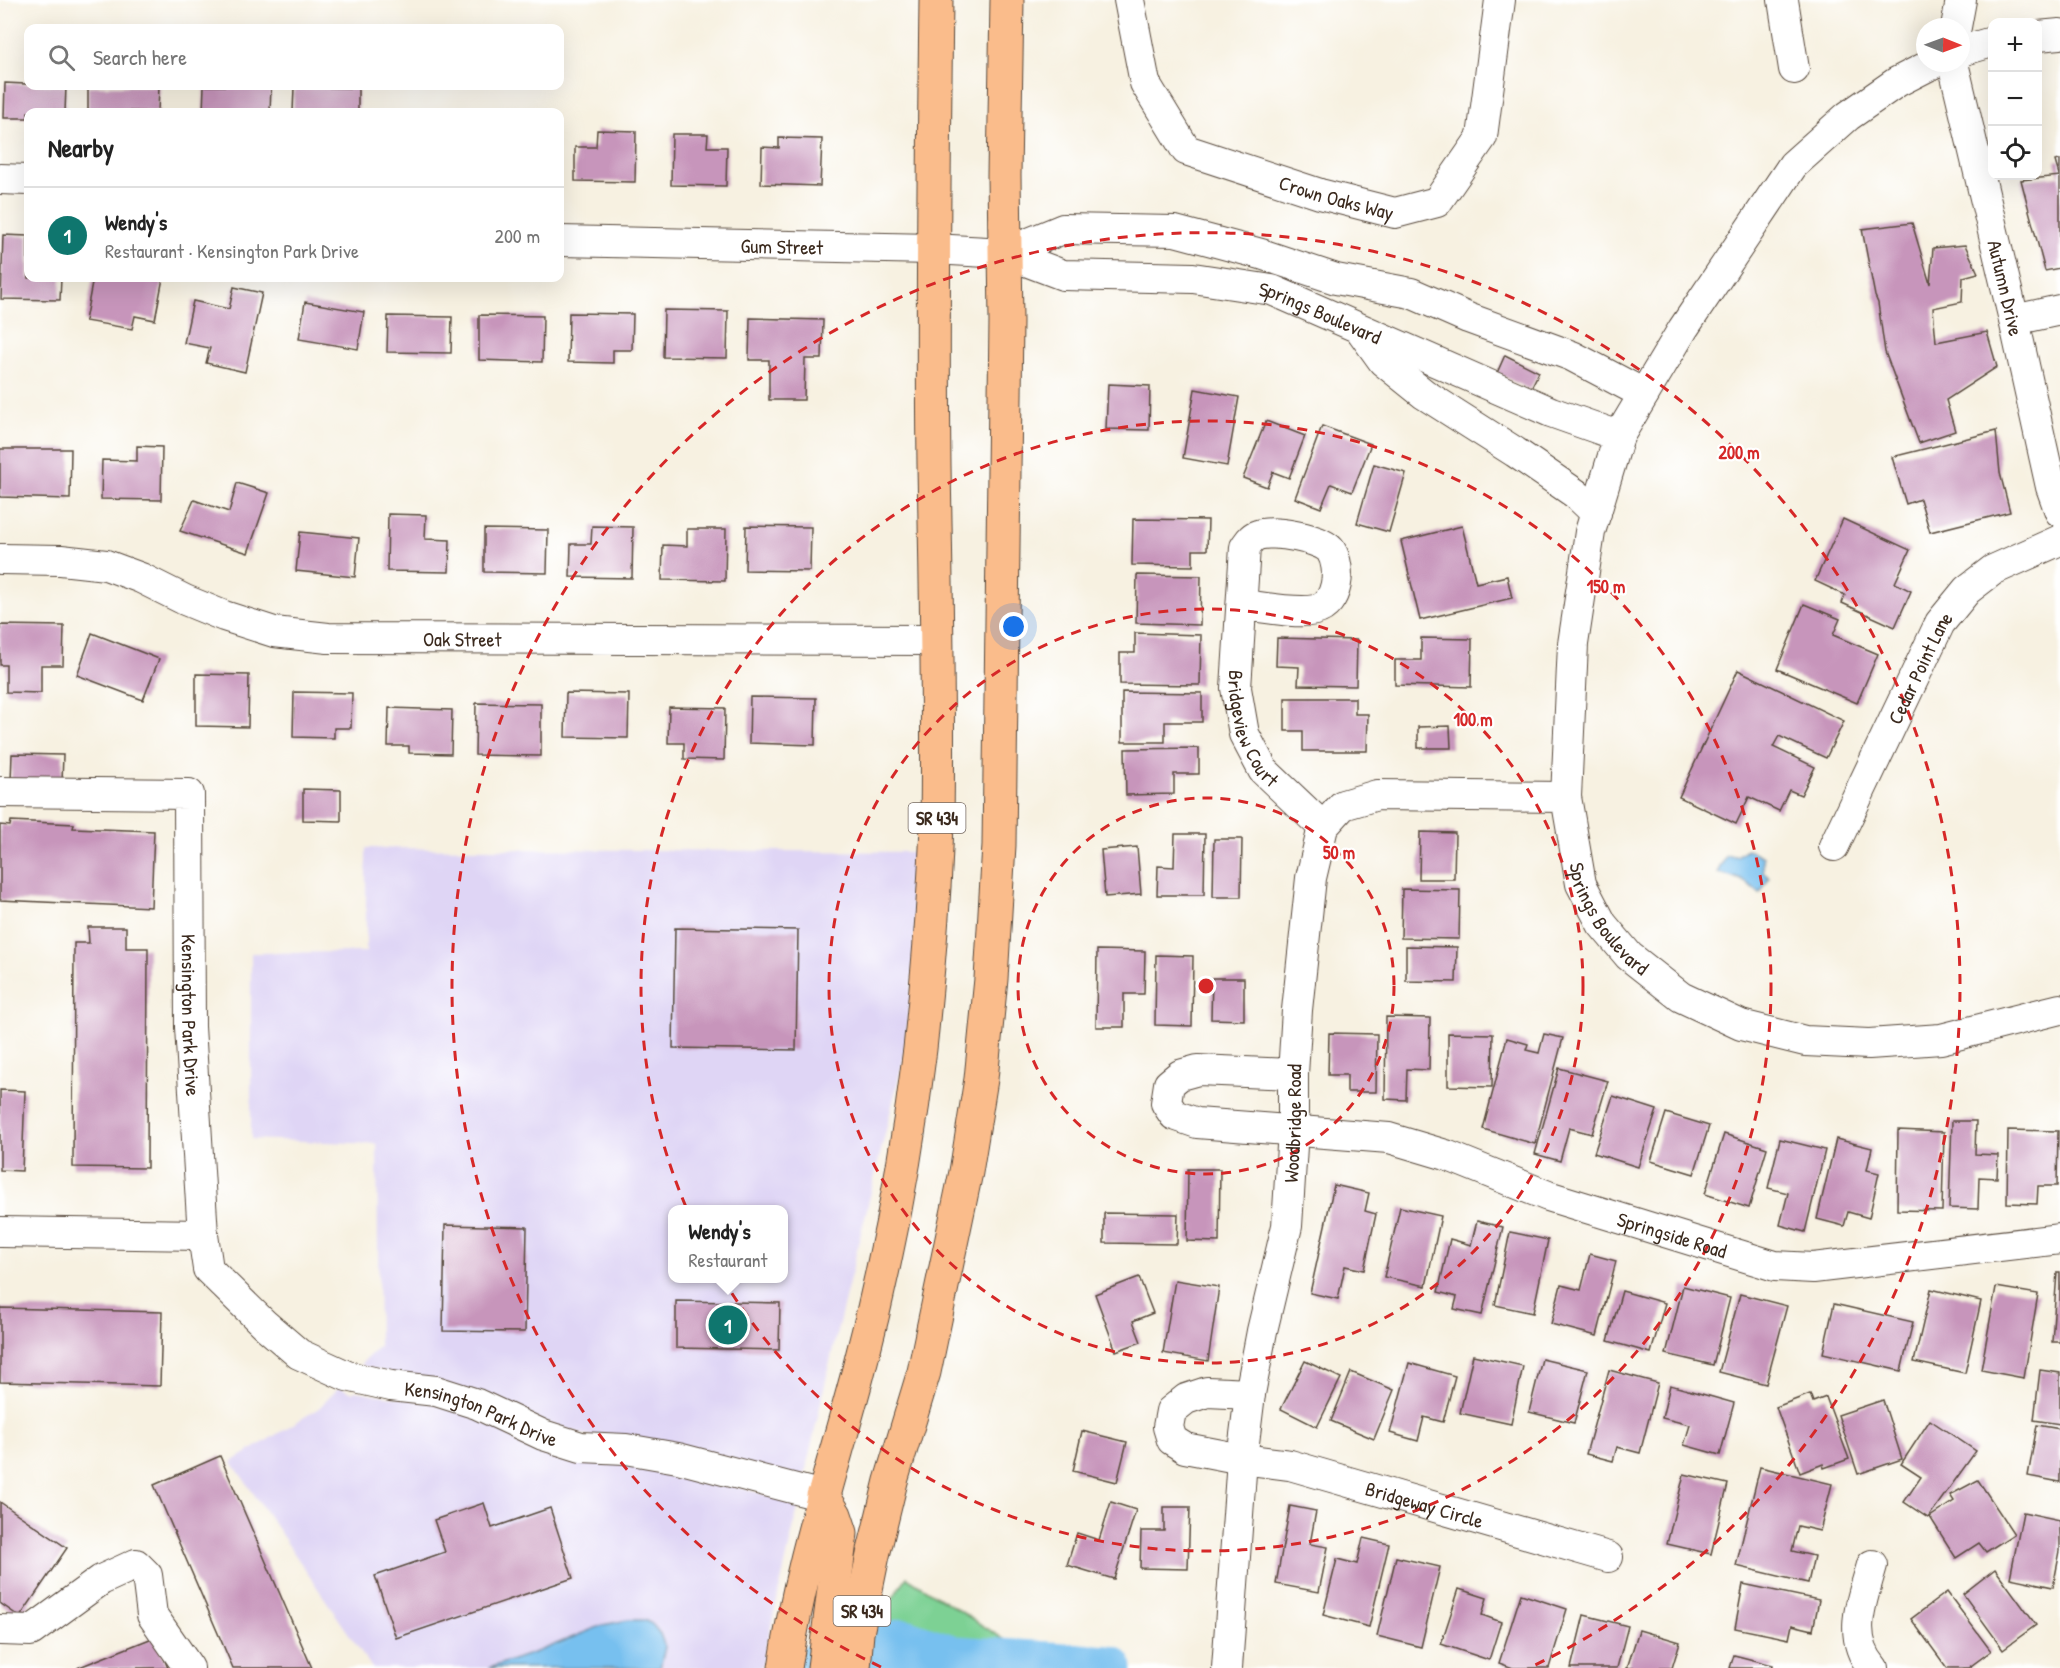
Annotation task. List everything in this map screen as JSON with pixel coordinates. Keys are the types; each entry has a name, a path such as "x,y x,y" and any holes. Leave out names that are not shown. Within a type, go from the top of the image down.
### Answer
{"main road":[{"name":"SR 434","path":"785,1668 792,1621 823,1496 858,1372 880,1278 901,1170 919,1053 930,951 937,822 933,249 936,0"},
{"name":"SR 434","path":"854,1668 857,1634 873,1555 891,1481 924,1372 966,1172 981,1079 991,979 999,845 1007,0"},
{"path":"823,1496 835,1515 841,1533 824,1668"}],"street":[{"name":"Crown Oaks Way","path":"1129,0 1145,83 1186,150 1320,194 1395,213 1437,202 1482,137 1500,0"},
{"path":"1783,0 1794,69"},
{"path":"1958,18 1961,0"},
{"path":"2042,36 2060,34"},
{"path":"1970,48 1988,43"},
{"name":"Springs Boulevard","path":"1917,72 1848,116 1793,165 1683,329 1619,436 1590,532 1573,644 1566,797 1581,884 1602,924 1629,956 1681,997 1741,1024 1805,1041 1869,1044 1941,1039 2060,1009"},
{"name":"Autumn Drive","path":"1955,72 2051,487 2060,512"},
{"path":"0,179 24,180"},
{"path":"1005,253 1063,229 1175,231 1261,254 1336,279 1411,293 1468,318 1572,356 1644,394"},
{"name":"Gum Street","path":"564,241 933,249 1005,253"},
{"name":"Springs Boulevard","path":"1005,253 1063,275 1193,278 1272,290 1551,412 1619,436"},
{"path":"2014,320 2060,310"},
{"path":"1360,329 1383,361 1424,394 1576,494 1596,513"},
{"name":"Cedar Point Lane","path":"1834,846 1940,623 1967,590 1993,570 2060,540"},
{"name":"Oak Street","path":"0,559 62,560 106,565 141,578 224,616 274,632 328,638 936,640"},
{"name":"Bridgeview Court","path":"1242,605 1236,688 1244,734 1263,770 1323,827"},
{"name":"Kensington Park Drive","path":"0,792 189,794 190,1027 203,1234 208,1269 299,1354 347,1376 391,1386 436,1391 477,1404 543,1435 581,1447 626,1449 678,1458 823,1496"},
{"name":"Woodbridge Road","path":"1227,1660 1242,1459 1250,1394 1287,1226 1293,1130 1293,1074 1311,878 1323,827 1343,805 1377,795 1566,797"},
{"name":"Springside Road","path":"1293,1074 1198,1070 1180,1075 1169,1084 1166,1102 1174,1115 1197,1123 1389,1138 1446,1155 1548,1197 1775,1266 1813,1268 2060,1239"},
{"path":"0,1232 203,1234"},
{"name":"Bridgeway Circle","path":"1250,1394 1207,1392 1186,1399 1171,1411 1168,1427 1172,1440 1185,1448 1290,1465 1608,1557"},
{"path":"0,1630 32,1631 101,1581 136,1564 147,1575 152,1615 189,1668"},
{"path":"1872,1565 1859,1615 1857,1638 1866,1659 1873,1668"}],"shaded area":[{"path":"366,848 920,852 915,950 905,1052 804,1478 583,1434 360,1365 379,1346 377,1144 251,1139 251,953 366,952"},
{"path":"339,1387 353,1393 354,1391 433,1403 625,1462 675,1470 799,1504 762,1665 759,1668 660,1668 664,1647 660,1634 652,1624 644,1620 628,1620 489,1668 372,1668 232,1462 319,1408"}],"green space":[{"path":"907,1577 1049,1668 868,1668 874,1625"}],"water":[{"path":"1747,849 1763,857 1763,871 1769,878 1760,894 1740,880 1717,873 1726,856 1737,856"},
{"path":"628,1620 644,1620 652,1624 660,1634 665,1647 660,1668 489,1668 603,1625"}],"building":[{"path":"5,83 24,84 24,90 66,90 65,108 24,108 24,118 4,118"},
{"path":"88,90 159,90 158,108 88,108"},
{"path":"204,90 271,90 270,108 203,108"},
{"path":"294,90 358,90 358,108 293,108"},
{"path":"597,130 636,131 635,182 575,181 575,147 596,147"},
{"path":"672,134 708,134 707,147 727,147 726,186 671,185"},
{"path":"779,138 822,139 820,186 761,184 762,147 779,148"},
{"path":"2060,160 2060,175 2059,175 2055,161"},
{"path":"2060,176 2060,268 2045,271 2021,180 2042,180 2042,178"},
{"path":"1912,223 1930,284 1933,248 1965,245 1978,273 1963,277 1962,302 1933,308 1936,342 1987,332 1997,367 1946,400 1955,431 1919,443 1885,352 1878,303 1862,229"},
{"path":"3,235 24,236 24,282 61,282 60,300 1,299"},
{"path":"92,282 162,282 155,320 135,316 132,329 85,321"},
{"path":"234,287 262,293 245,372 206,363 210,348 184,343 193,301 229,309"},
{"path":"305,302 364,312 358,349 299,339"},
{"path":"664,310 728,311 727,358 663,357"},
{"path":"569,313 633,314 632,350 613,350 613,363 568,362"},
{"path":"479,315 543,316 542,362 479,360"},
{"path":"388,316 452,317 451,353 387,352"},
{"path":"750,318 823,320 822,359 805,359 804,400 769,400 769,360 749,360"},
{"path":"1505,355 1539,372 1530,390 1497,373"},
{"path":"1108,384 1150,386 1149,430 1106,429"},
{"path":"1195,389 1239,397 1227,466 1183,458"},
{"path":"1266,421 1305,436 1289,478 1273,472 1267,487 1243,478"},
{"path":"1322,426 1371,444 1352,492 1331,484 1321,508 1295,498"},
{"path":"1996,431 2000,473 2010,512 1930,532 1920,499 1906,504 1892,457"},
{"path":"137,446 162,447 161,500 101,499 102,460 137,461"},
{"path":"0,449 71,449 70,499 0,497"},
{"path":"1374,464 1406,473 1389,532 1357,523"},
{"path":"237,483 269,493 248,553 180,531 194,500 229,512"},
{"path":"388,514 426,515 425,539 450,540 449,572 387,571"},
{"path":"1133,519 1208,520 1207,550 1193,550 1193,566 1132,565"},
{"path":"1843,519 1910,550 1895,583 1911,591 1895,627 1842,603 1845,595 1815,581"},
{"path":"592,526 633,527 632,578 570,577 571,544 591,544"},
{"path":"746,526 811,527 810,571 745,570"},
{"path":"1462,526 1476,583 1507,576 1512,598 1420,620 1401,541"},
{"path":"484,529 548,530 547,573 484,572"},
{"path":"687,529 726,529 725,581 662,580 663,545 687,546"},
{"path":"300,532 359,538 355,577 296,571"},
{"path":"1137,575 1201,576 1200,625 1136,623"},
{"path":"1804,604 1840,619 1833,635 1878,654 1857,703 1777,669"},
{"path":"0,625 64,626 63,665 41,665 41,693 6,692 6,665 0,665"},
{"path":"92,633 159,659 143,700 77,675"},
{"path":"1135,633 1201,635 1200,685 1120,684 1120,653 1135,653"},
{"path":"1277,638 1357,640 1356,686 1298,685 1299,667 1276,666"},
{"path":"1421,638 1472,639 1471,687 1395,685 1395,660 1421,660"},
{"path":"1738,670 1844,721 1826,758 1779,736 1773,747 1815,767 1801,795 1789,790 1779,811 1749,797 1736,824 1679,797"},
{"path":"196,674 249,675 248,727 196,726"},
{"path":"294,692 352,693 351,728 334,728 334,738 293,737"},
{"path":"1122,692 1202,693 1202,722 1165,722 1165,742 1122,742"},
{"path":"566,693 629,694 628,738 565,737"},
{"path":"750,697 816,698 815,745 749,743"},
{"path":"1285,698 1355,698 1355,714 1368,714 1367,751 1303,751 1303,731 1285,731"},
{"path":"476,703 541,704 541,756 475,755"},
{"path":"669,707 725,708 724,760 684,759 684,743 668,743"},
{"path":"389,708 452,710 451,754 409,753 409,746 388,746"},
{"path":"1450,726 1451,748 1418,748 1418,727"},
{"path":"1199,748 1199,774 1174,774 1174,794 1126,795 1125,749"},
{"path":"12,754 63,755 62,782 11,781"},
{"path":"303,789 341,790 341,821 303,820"},
{"path":"11,821 74,824 73,828 154,831 151,907 0,900 0,825 10,826"},
{"path":"1420,832 1455,833 1454,879 1419,879"},
{"path":"1175,834 1205,834 1204,895 1157,895 1158,866 1174,867"},
{"path":"1214,839 1242,839 1241,897 1213,897"},
{"path":"1137,847 1141,894 1105,897 1101,850"},
{"path":"1402,889 1460,890 1459,939 1401,938"},
{"path":"88,927 126,927 126,948 148,948 147,1168 73,1167 74,943 89,943"},
{"path":"675,928 798,930 796,1050 673,1048"},
{"path":"1406,946 1457,947 1456,982 1406,981"},
{"path":"1097,950 1145,951 1144,994 1124,994 1124,1027 1096,1027"},
{"path":"1156,955 1193,956 1192,1026 1155,1025"},
{"path":"1212,978 1244,978 1244,1020 1211,1019"},
{"path":"1386,1017 1430,1018 1429,1070 1407,1069 1406,1100 1385,1099"},
{"path":"1329,1033 1377,1034 1376,1092 1347,1092 1347,1075 1328,1075"},
{"path":"1448,1033 1493,1034 1492,1087 1448,1086"},
{"path":"1544,1034 1563,1038 1535,1144 1483,1129 1507,1038 1528,1044 1526,1050 1539,1053"},
{"path":"1559,1068 1608,1081 1592,1134 1569,1128 1560,1161 1535,1154"},
{"path":"0,1090 25,1091 22,1171 0,1170"},
{"path":"1613,1096 1657,1110 1638,1167 1594,1153"},
{"path":"1666,1113 1709,1126 1694,1174 1651,1161"},
{"path":"1952,1121 1976,1121 1975,1154 1998,1155 1997,1178 1979,1177 1978,1209 1949,1208"},
{"path":"1898,1130 1944,1132 1942,1211 1897,1210"},
{"path":"2008,1130 2058,1131 2057,1186 2038,1186 2037,1204 2007,1203"},
{"path":"1724,1134 1767,1148 1749,1208 1705,1194"},
{"path":"1780,1139 1825,1150 1805,1232 1780,1225 1788,1193 1768,1188"},
{"path":"1836,1139 1872,1148 1867,1170 1879,1173 1869,1218 1848,1212 1844,1226 1817,1219"},
{"path":"1188,1169 1220,1169 1219,1242 1187,1241"},
{"path":"1334,1185 1369,1193 1365,1211 1376,1214 1364,1270 1345,1266 1338,1299 1310,1293"},
{"path":"1400,1207 1441,1216 1426,1286 1384,1277"},
{"path":"1104,1213 1178,1214 1177,1244 1104,1243"},
{"path":"1477,1221 1503,1227 1482,1315 1454,1309 1457,1297 1438,1292 1450,1239 1471,1245"},
{"path":"445,1225 527,1227 525,1332 443,1331"},
{"path":"1510,1232 1548,1240 1533,1313 1495,1305"},
{"path":"1590,1254 1616,1261 1597,1336 1551,1324 1561,1285 1581,1290"},
{"path":"2057,1272 2060,1272 2060,1342 2052,1342"},
{"path":"1139,1277 1153,1313 1133,1321 1141,1342 1116,1351 1095,1294"},
{"path":"1175,1280 1219,1287 1208,1361 1163,1353"},
{"path":"1683,1286 1730,1298 1713,1365 1666,1354"},
{"path":"1996,1287 2038,1294 2024,1378 1981,1370"},
{"path":"1931,1289 1981,1301 1965,1373 1914,1362"},
{"path":"1622,1291 1665,1303 1651,1353 1608,1341"},
{"path":"1740,1294 1787,1306 1766,1384 1719,1372"},
{"path":"676,1301 780,1303 779,1350 676,1348"},
{"path":"1834,1304 1913,1322 1901,1371 1823,1353"},
{"path":"0,1308 162,1312 160,1386 0,1382"},
{"path":"1473,1355 1523,1366 1511,1424 1460,1413"},
{"path":"1542,1359 1588,1370 1574,1423 1529,1412"},
{"path":"1305,1361 1341,1378 1317,1427 1281,1409"},
{"path":"1409,1363 1455,1376 1443,1422 1424,1417 1418,1441 1390,1433"},
{"path":"1609,1370 1658,1383 1640,1453 1617,1447 1613,1461 1586,1454"},
{"path":"2040,1370 2060,1373 2060,1424 2034,1420"},
{"path":"1351,1372 1394,1390 1374,1439 1331,1421"},
{"path":"1670,1385 1734,1403 1720,1455 1684,1445 1690,1425 1662,1418"},
{"path":"1810,1394 1813,1402 1826,1397 1849,1459 1824,1468 1823,1464 1800,1473 1776,1407"},
{"path":"1883,1400 1902,1459 1858,1474 1838,1415"},
{"path":"1930,1420 1976,1451 1928,1518 1904,1502 1921,1477 1901,1464"},
{"path":"2037,1425 2060,1429 2060,1482 2028,1476"},
{"path":"1082,1431 1127,1442 1117,1482 1073,1471"},
{"path":"220,1456 312,1668 233,1668 154,1485"},
{"path":"1760,1467 1832,1484 1820,1531 1798,1526 1792,1551 1814,1556 1808,1583 1736,1566"},
{"path":"1684,1474 1728,1484 1711,1554 1667,1544"},
{"path":"1978,1480 2014,1534 1986,1552 1979,1543 1956,1558 1930,1517 1954,1501 1950,1495"},
{"path":"0,1502 67,1548 20,1617 0,1603"},
{"path":"1111,1502 1136,1510 1114,1579 1067,1565 1077,1533 1099,1540"},
{"path":"484,1503 492,1528 550,1508 573,1578 396,1638 375,1576 445,1552 434,1520"},
{"path":"1290,1506 1316,1511 1310,1544 1328,1547 1319,1592 1276,1584"},
{"path":"1164,1507 1190,1507 1188,1569 1140,1568 1141,1531 1164,1531"},
{"path":"2023,1512 2060,1520 2060,1551 2053,1587 2010,1578"},
{"path":"1363,1538 1389,1544 1369,1627 1323,1615 1337,1559 1357,1564"},
{"path":"1396,1557 1440,1567 1421,1647 1377,1636"},
{"path":"1995,1569 2036,1625 2003,1649 1963,1594"},
{"path":"1743,1584 1819,1600 1813,1630 1792,1625 1789,1639 1735,1628"},
{"path":"1459,1589 1487,1598 1482,1615 1501,1622 1489,1660 1441,1644"},
{"path":"1947,1592 1991,1651 1968,1668 1947,1668 1911,1619"},
{"path":"1521,1594 1567,1609 1549,1668 1513,1668 1499,1663"},
{"path":"1584,1615 1628,1626 1617,1668 1571,1668"},
{"path":"1639,1630 1680,1642 1672,1668 1627,1668"},
{"path":"155,1637 168,1668 77,1668"},
{"path":"1734,1655 1773,1665 1772,1668 1730,1668"}],"waterway":[{"path":"812,1667 904,1641 954,1658 1110,1668"}],"place":[{"name":"Wendy's","path":"728,1325"}]}
